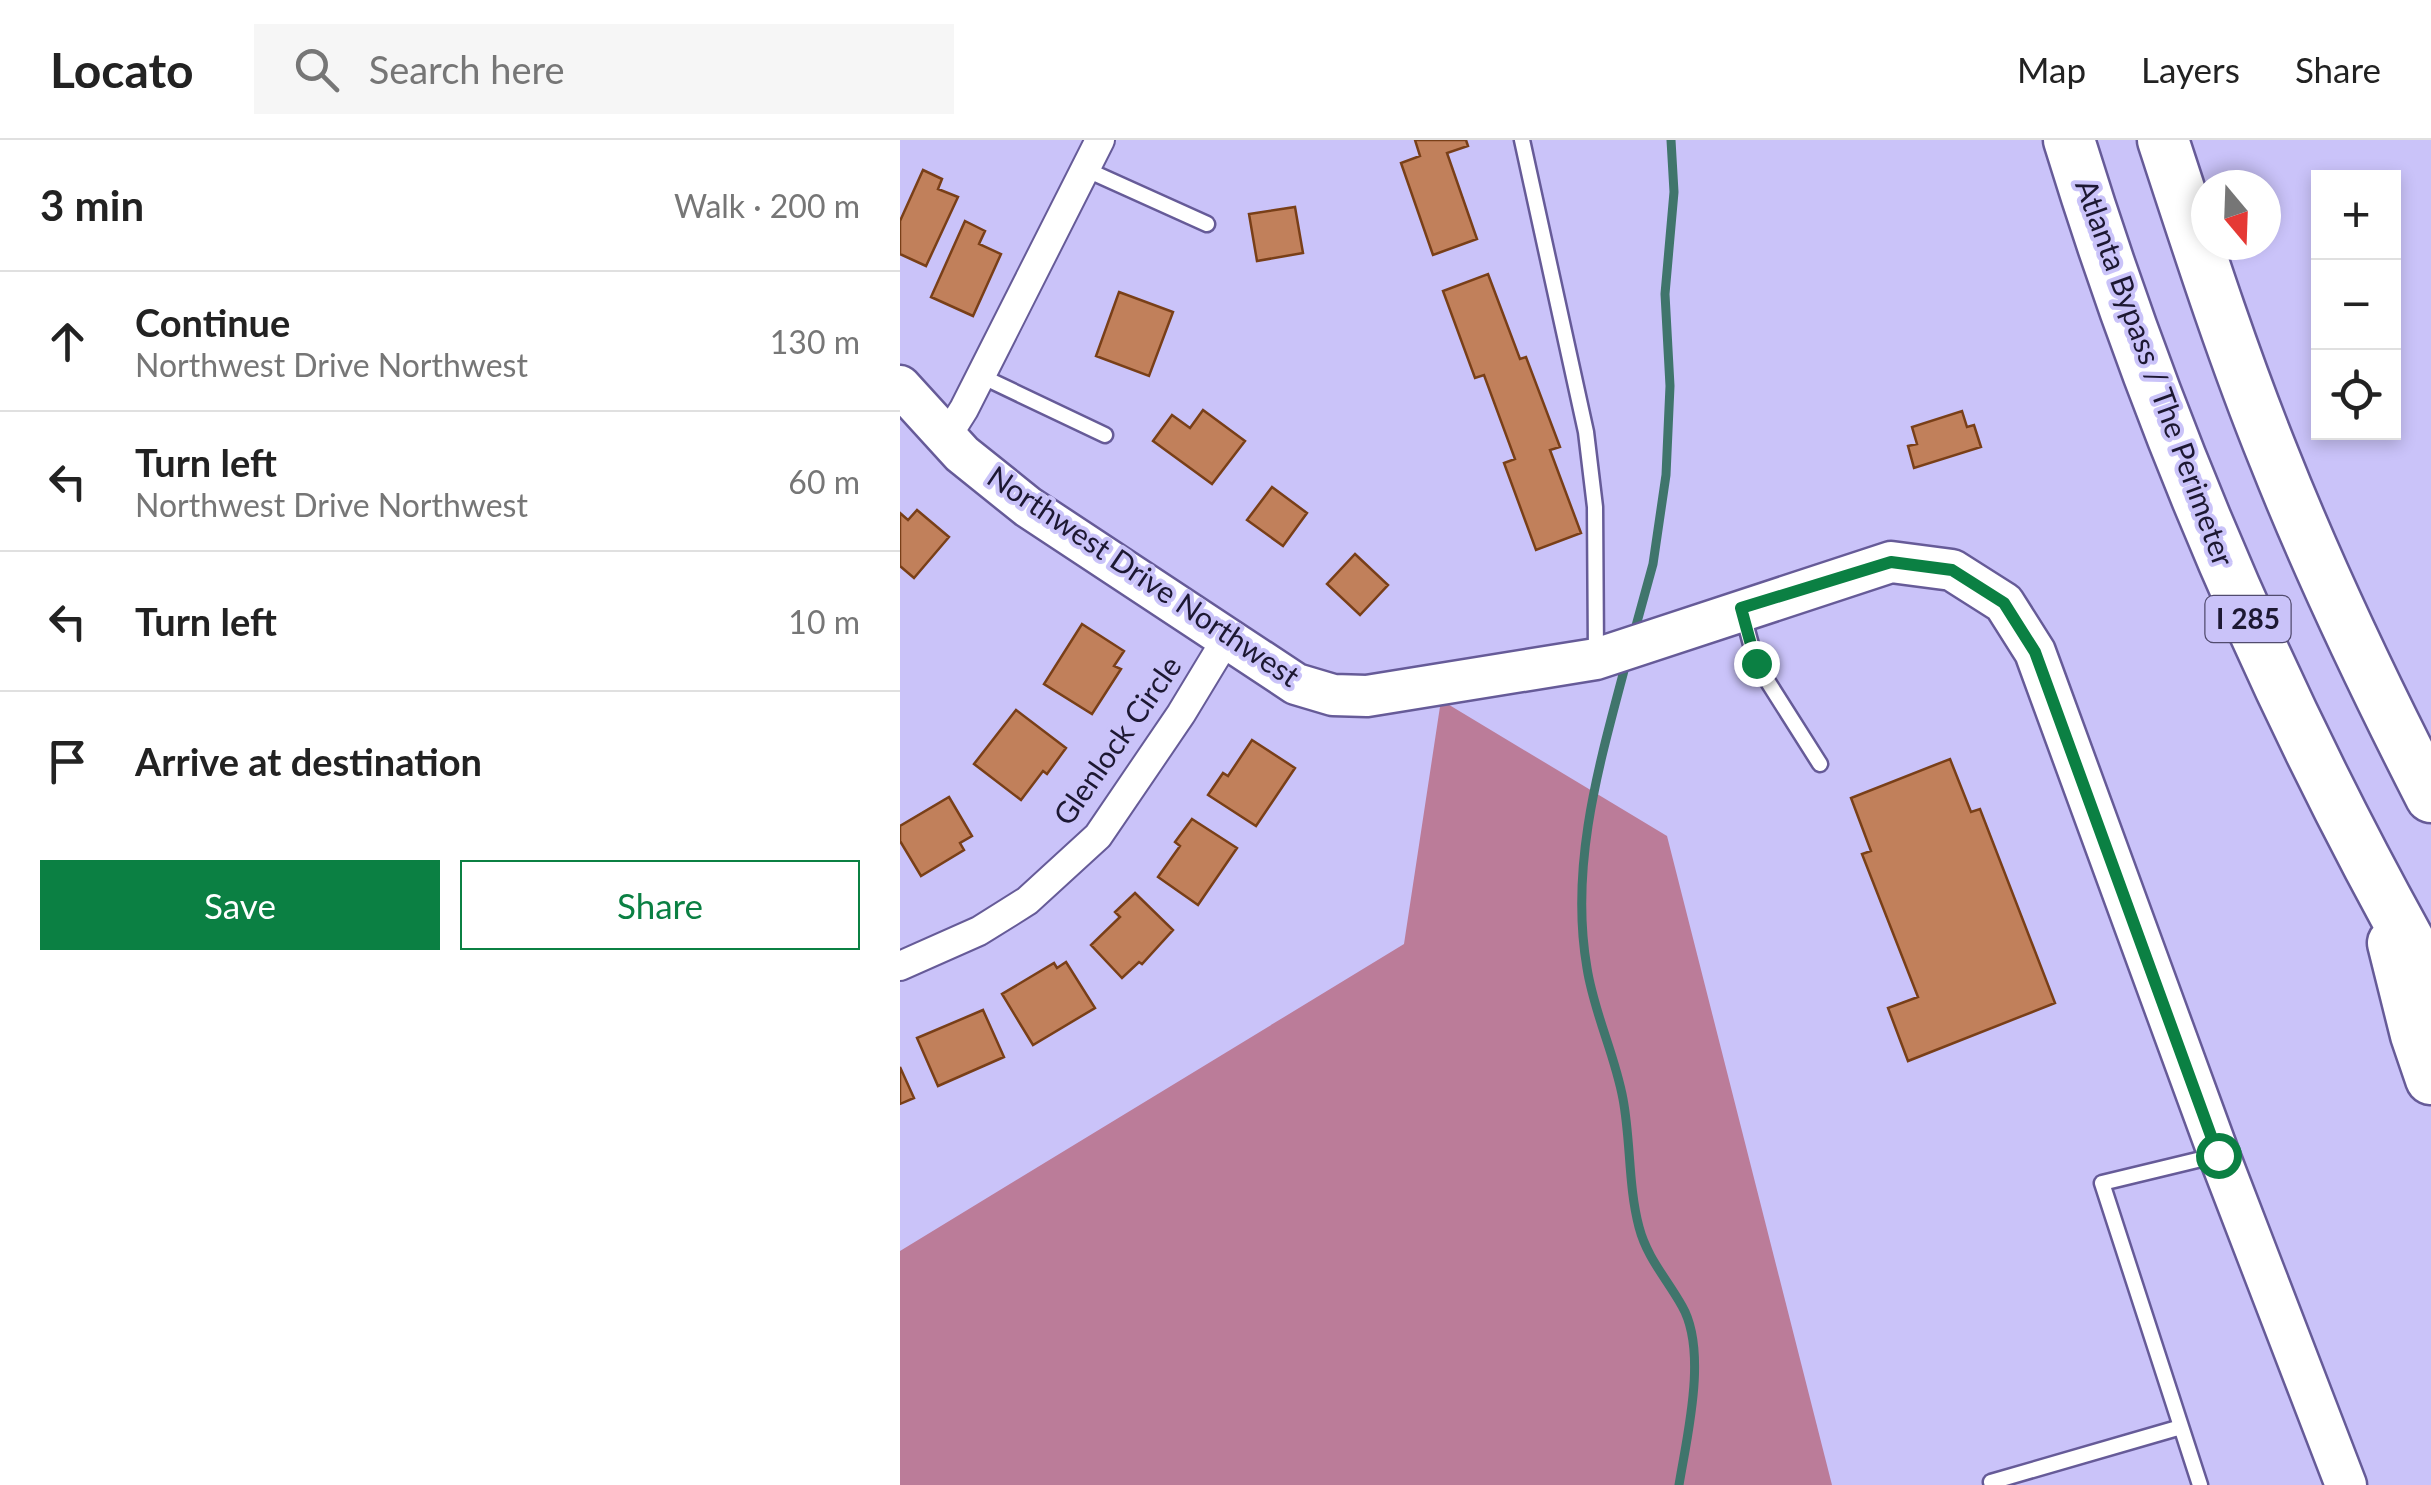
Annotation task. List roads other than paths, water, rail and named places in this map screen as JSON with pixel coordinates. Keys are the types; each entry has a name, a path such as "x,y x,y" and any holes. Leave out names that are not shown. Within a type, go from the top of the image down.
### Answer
{"highway":[{"name":"Atlanta Bypass / The Perimeter","path":"2069,140 2135,340 2188,482 2287,705 2380,890 2431,980"},
{"name":"I 285","path":"2164,140 2232,349 2274,459 2427,787"},
{"path":"2380,890 2416,1035 2431,1079"}],"street":[{"path":"946,436 981,376 1100,140"},
{"name":"Northwest Drive Northwest","path":"900,386 962,454 1028,508 1296,684 1333,694 1367,696 1596,658 1891,562 1952,570 2004,603 2035,652 2218,1155 2346,1485"},
{"name":"Glenlock Circle","path":"900,966 979,931 1028,901 1098,836 1227,638"}],"lane":[{"path":"1522,140 1586,432 1596,507 1596,658"},
{"path":"1085,170 1207,224"},
{"path":"981,376 1105,435"},
{"path":"1741,608 1756,663 1820,764"},
{"path":"2200,1485 2102,1183 2218,1155"},
{"path":"1992,1485 1991,1482 2181,1427"}],"waterway":[{"path":"1634,633 1653,564 1666,475 1670,386 1665,294 1674,192 1671,140"},
{"path":"1626,663 1590,814 1582,929 1590,985 1623,1099 1639,1227 1652,1258 1682,1306 1694,1346 1693,1394 1679,1485"}]}
